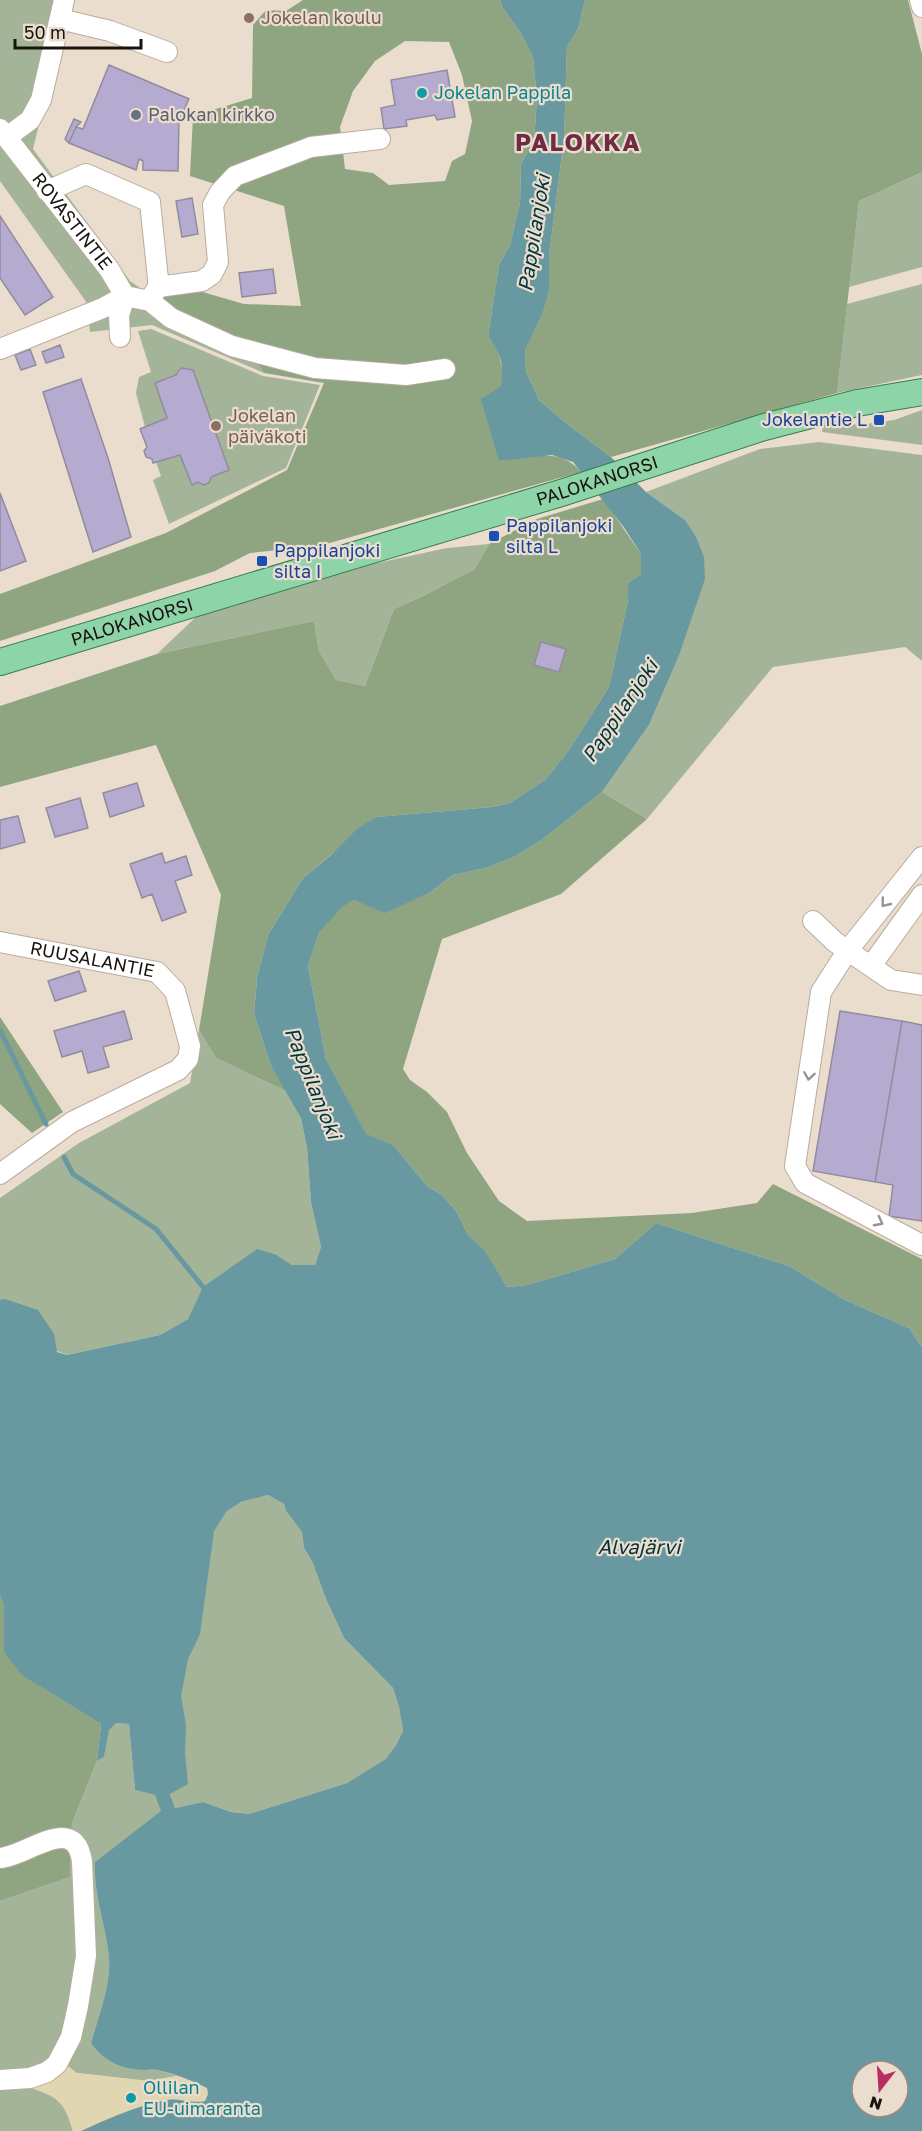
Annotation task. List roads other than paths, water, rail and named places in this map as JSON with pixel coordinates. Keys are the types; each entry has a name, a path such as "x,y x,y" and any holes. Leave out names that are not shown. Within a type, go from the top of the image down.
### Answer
{"main road":[{"name":"PALOKANORSI","path":"0,662 561,493 761,428 857,403 922,392"}],"street":[{"path":"920,0 922,8"},
{"path":"3,133 30,120 41,100 62,10 110,31 168,52"},
{"name":"ROVASTINTIE","path":"3,133 109,270 125,296"},
{"path":"0,349 103,308 125,296 154,294 202,282 212,274 219,262 213,205 220,192 235,176 310,147 380,139"},
{"path":"46,191 86,174 150,202 158,279 154,294"},
{"path":"154,294 171,318 232,346 315,368 406,375 445,369"},
{"path":"120,337 119,315 125,296"},
{"path":"922,857 848,950 821,992 795,1166 805,1183 922,1245"},
{"path":"871,966 922,896"},
{"path":"813,921 835,942 891,980 922,985"},
{"name":"RUUSALANTIE","path":"0,942 157,972 175,991 190,1046 188,1059 178,1070 72,1122 0,1174"},
{"path":"0,1858 10,1857 58,1837 72,1840 80,1850 86,1956 71,2037 57,2064 47,2072 30,2078 0,2080"}],"water":[{"name":"Alvajärvi","path":"500,0 585,0 578,29 567,47 564,138 549,256 549,290 543,311 525,350 526,371 539,400 611,457 646,492 685,520 696,537 704,557 705,579 678,658 649,725 602,792 543,839 514,857 486,868 453,875 429,893 385,913 354,900 342,907 319,933 308,966 326,1059 366,1134 393,1145 428,1187 442,1195 456,1211 468,1235 485,1251 507,1287 527,1285 615,1259 656,1223 789,1266 845,1300 909,1328 922,1347 922,2131 81,2131 146,2105 172,2100 205,2101 208,2094 207,2088 177,2075 156,2070 128,2068 114,2063 102,2055 91,2043 106,1990 109,1969 96,1886 95,1862 161,1811 155,1795 135,1790 129,1724 116,1723 109,1730 104,1757 97,1761 101,1724 22,1675 4,1652 4,1606 0,1596 0,1300 5,1299 38,1310 54,1334 57,1352 67,1355 160,1335 188,1319 203,1287 257,1249 277,1255 292,1265 315,1265 321,1247 311,1202 307,1148 301,1118 271,1066 254,1014 257,978 268,935 303,878 357,829 376,817 492,807 510,803 546,779 569,750 609,687 628,600 628,583 641,574 641,554 625,529 573,462 552,455 499,461 481,399 500,387 501,360 488,336 499,265 510,245 520,202 521,164 534,141 537,99 533,57 520,32 502,7","holes":["268,1495 284,1504 286,1511 302,1532 304,1548 312,1561 344,1638 393,1688 403,1731 386,1759 347,1783 249,1814 231,1812 203,1802 175,1808 170,1794 188,1784 185,1753 186,1725 181,1696 188,1659 200,1634 214,1531 226,1512 241,1502"]}],"waterway":[{"path":"0,1030 46,1124"},
{"path":"64,1157 73,1174 156,1229 203,1287"}],"place":[{"name":"Jokelan koulu","path":"249,18"},
{"name":"Jokelan Pappila","path":"422,93"},
{"name":"Palokan kirkko","path":"136,115"},
{"name":"Jokelantie L","path":"879,420"},
{"name":"Jokelan päiväkoti","path":"216,426"},
{"name":"Pappilanjoki silta L","path":"494,536"},
{"name":"Pappilanjoki silta I","path":"262,561"},
{"name":"Ollilan EU-uimaranta","path":"131,2098"}],"district":[{"name":"PALOKKA","path":"578,143"}],"water label":[{"name":"Pappilanjoki","path":"534,233"},
{"name":"Pappilanjoki","path":"620,711"},
{"name":"Pappilanjoki","path":"313,1083"}]}
